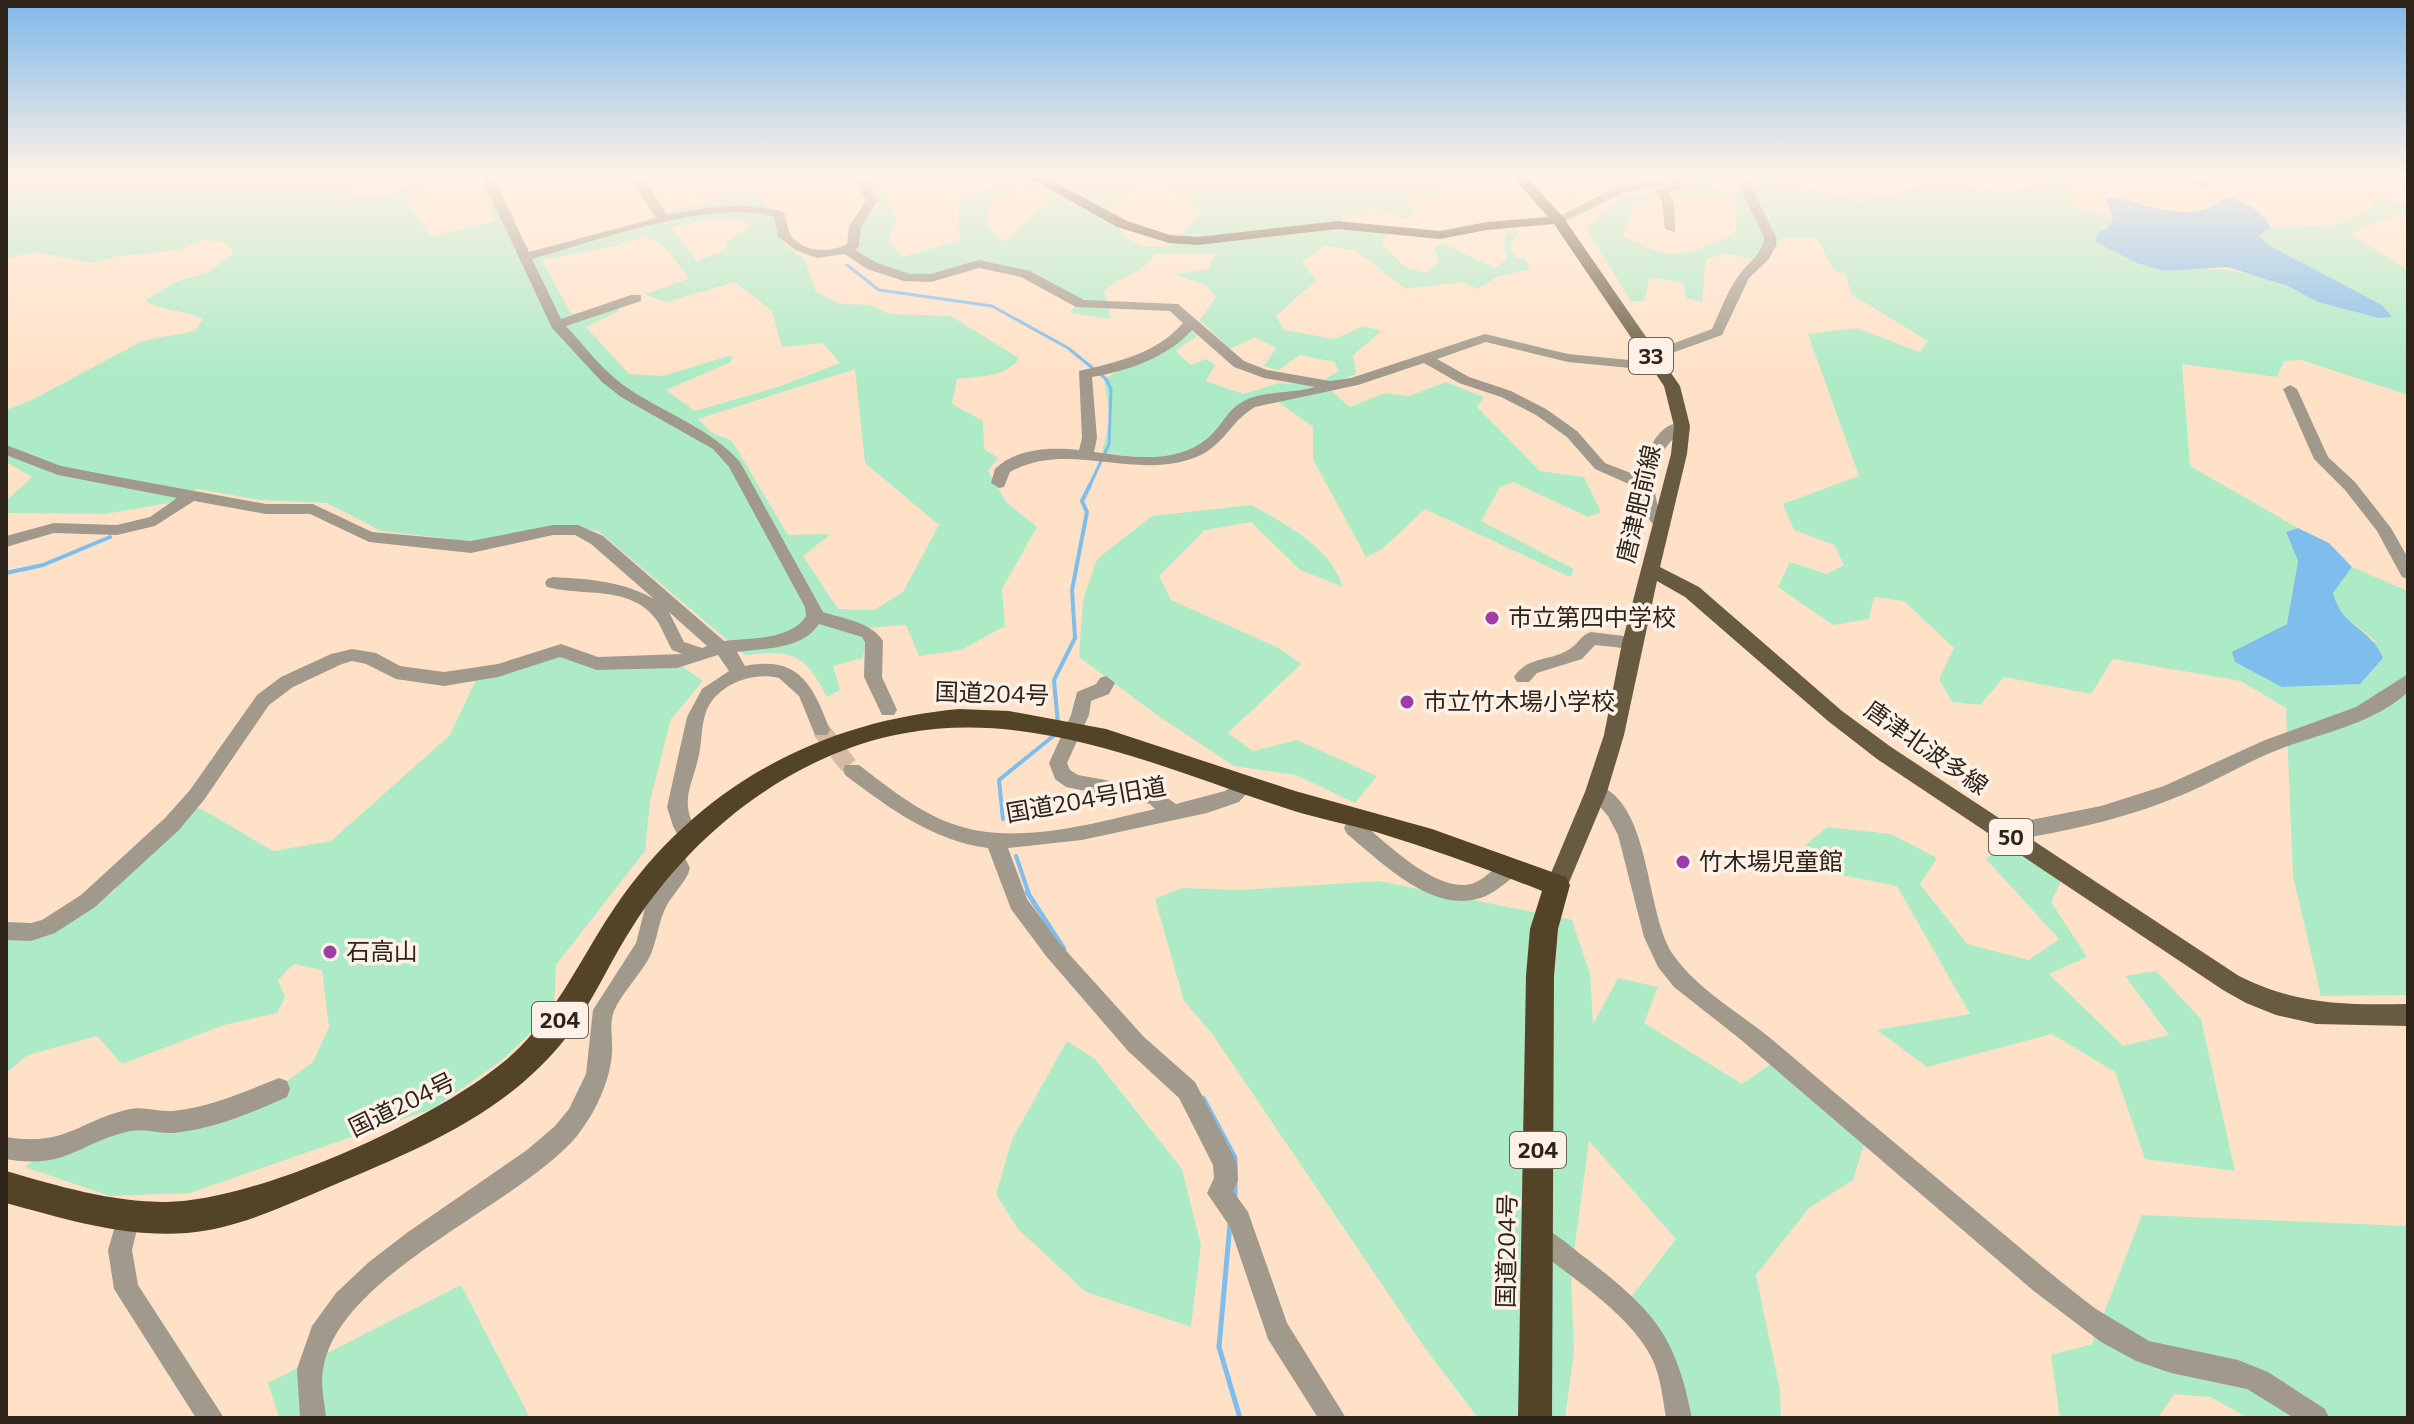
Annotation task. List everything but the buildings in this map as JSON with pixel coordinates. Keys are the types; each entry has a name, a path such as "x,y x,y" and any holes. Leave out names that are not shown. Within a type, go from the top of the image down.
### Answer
{"highway":[{"name":"国道204号","path":"6,1187 128,1217 190,1217 256,1202 430,1130 484,1097 521,1067 555,1029 633,902 681,846 722,809 764,781 857,735 910,723 958,719 1062,727 1358,817 1557,885 1544,929 1540,976 1535,1418"}],"main road":[{"name":"唐津肥前線","path":"1557,885 1596,792 1614,735 1632,643 1663,525 1682,426 1672,386 1572,240"},
{"name":"唐津北波多線","path":"1652,571 1692,592 1835,716 1884,753 2173,947 2268,1004 2315,1014 2408,1015"}],"street":[{"path":"518,240 557,325 607,379 626,394 718,446 728,456 783,550 815,616 868,633 874,641 873,677 888,710"},
{"path":"526,257 588,240"},
{"path":"790,240 803,250 824,255 847,250 856,240"},
{"path":"999,483 1003,469 1029,456 1090,456 1147,462 1174,459 1210,444 1245,407 1269,399 1295,398 1330,385 1353,382 1485,338 1594,362 1630,364 1717,332 1744,276 1765,259 1770,240"},
{"path":"847,250 872,266 909,278 931,278 979,264 1025,274 1081,304 1173,307 1239,364 1264,374 1330,385"},
{"path":"557,325 636,298"},
{"path":"1090,456 1093,435 1086,411 1089,392 1084,374 1113,371 1134,361 1180,334 1192,321"},
{"path":"1425,358 1464,380 1506,394 1541,412 1572,434 1600,466 1647,486"},
{"path":"2290,389 2322,459 2350,486 2383,528 2408,573"},
{"path":"1663,525 1652,513 1647,486 1657,448 1669,431 1682,426"},
{"path":"6,450 58,470 266,509 313,509 369,537 471,547 553,530 578,530 597,540 721,648 734,660 739,673"},
{"path":"6,542 54,528 117,530 155,521 192,495"},
{"path":"553,583 601,585 620,590 657,610 678,646 701,654"},
{"path":"6,931 31,932 48,927 88,901 181,814 263,700 274,690 337,659 352,655 370,658 396,672 444,679 498,670 561,650 597,664 677,662 721,648 788,639 808,627 815,616"},
{"path":"1523,677 1531,668 1568,659 1591,638 1632,643"},
{"path":"313,1418 310,1368 319,1341 344,1302 380,1268 427,1232 533,1160 565,1133 588,1099 601,1057 604,1010 644,948 656,907 678,877 681,846 676,801 689,755 694,718 703,700 719,685 739,673 758,669 779,672 794,679 807,693 821,730"},
{"path":"2005,833 2093,818 2141,802 2194,782 2250,754 2375,705 2397,694 2408,681"},
{"path":"1106,683 1103,689 1083,697 1080,715 1058,763 1062,774 1073,782 1155,797 1172,812"},
{"name":"国道204号旧道","path":"852,770 932,824 964,836 996,842 1032,840 1172,812 1232,797 1246,784"},
{"path":"1596,792 1612,803 1629,836 1659,953 1682,982 1746,1031 1825,1102 2032,1272 2131,1346 2171,1363 2238,1373 2275,1389 2316,1418"},
{"path":"1358,817 1354,828 1436,889 1457,895 1478,891 1511,867"},
{"path":"996,842 1018,903 1044,938 1136,1044 1187,1090 1225,1163 1226,1180 1219,1193 1231,1208 1277,1330 1333,1418"},
{"path":"6,1148 33,1155 56,1152 127,1121 151,1117 169,1123 241,1106 279,1089"},
{"path":"128,1217 120,1250 126,1289 211,1418"},
{"path":"1537,1236 1606,1290 1655,1341 1671,1373 1679,1418"}],"green space":[{"path":"6,240 204,240 178,250 114,257 94,263 35,252 6,258"},
{"path":"210,240 514,240 523,257 587,240 632,240 542,260 571,314 617,307 619,311 586,327 629,374 663,376 732,355 731,362 666,390 695,411 781,386 840,363 823,343 782,347 772,311 735,282 667,302 644,294 689,279 667,249 653,240 681,240 697,261 727,249 728,240 784,240 784,244 805,260 816,292 840,304 871,305 890,314 951,316 1019,358 1000,373 957,379 952,404 983,421 984,449 998,458 988,471 1007,503 1037,527 1002,589 1005,626 961,650 919,656 906,625 867,628 863,658 833,666 840,690 827,697 811,671 796,658 775,653 745,655 598,531 562,526 487,543 381,531 327,503 260,500 197,489 169,503 105,514 6,513 6,501 32,477 6,462 6,410 32,400 142,341 194,331 203,319 145,301 175,282 209,272 234,252 225,242","holes":["855,369 865,463 939,525 903,592 874,610 838,609 803,556 831,534 788,535 732,441 711,432 698,419"]},
{"path":"889,240 902,257 958,240 1130,240 1145,246 1169,247 1175,240 1384,240 1382,245 1405,267 1425,273 1439,262 1434,247 1443,243 1495,268 1507,259 1503,240 1514,240 1510,247 1515,258 1525,258 1530,270 1498,276 1478,289 1462,282 1406,289 1356,251 1325,246 1302,262 1316,280 1276,316 1284,330 1335,339 1363,326 1382,331 1353,355 1356,374 1326,386 1350,407 1385,393 1409,396 1446,382 1484,397 1477,407 1540,471 1584,477 1601,512 1588,517 1513,482 1500,487 1481,521 1574,569 1570,577 1425,509 1382,549 1366,557 1313,459 1313,427 1270,396 1214,437 1178,455 1150,458 1102,452 1110,419 1104,379 1191,330 1197,336 1175,351 1191,365 1206,359 1215,365 1206,381 1243,394 1279,383 1314,385 1339,371 1334,362 1300,355 1278,370 1264,366 1276,348 1255,337 1230,349 1200,320 1216,297 1205,285 1174,274 1209,269 1215,254 1155,254 1144,267 1117,281 1104,292 1111,319 1070,313 1080,299 1033,272 977,262 916,277 873,263 855,250 861,241"},
{"path":"1594,240 1632,240 1656,251 1680,254 1718,240 1779,240 1777,249 1756,260 1724,253 1706,260 1702,302 1686,298 1683,283 1650,277 1644,301 1631,301"},
{"path":"1818,240 2124,240 2164,271 2207,269 2243,273 2261,277 2318,302 2263,240 2360,240 2408,270 2408,395 2302,360 2284,361 2277,377 2182,364 2190,466 2298,528 2286,532 2298,561 2287,624 2233,652 2376,641 2339,613 2333,593 2352,567 2408,591 2408,995 2321,996 2293,876 2286,708 2241,681 2113,659 2091,694 2004,677 1980,705 1952,702 1939,679 1954,648 1904,601 1874,597 1869,619 1833,625 1778,587 1790,562 1827,574 1844,565 1834,545 1794,530 1783,504 1859,476 1808,334 1857,328 1920,352 1928,341 1851,294 1846,276 1833,269"},
{"path":"1251,505 1292,529 1318,549 1337,573 1343,587 1300,570 1251,522 1205,530 1159,576 1171,600 1279,648 1301,664 1228,733 1253,751 1297,740 1377,776 1355,803 1296,775 1234,766 1157,715 1079,657 1083,600 1097,559 1152,516"},
{"path":"555,647 593,667 683,667 703,681 671,719 650,801 645,851 556,965 554,1011 500,1062 432,1109 190,1193 110,1196 25,1167 50,1146 250,1108 313,1062 329,1027 322,970 294,964 278,980 285,997 277,1013 224,1025 122,1064 97,1036 28,1055 6,1073 6,928 45,931 112,893 177,817 200,808 273,851 331,841 450,735 476,680"},
{"path":"1827,827 1891,834 1937,858 1920,884 1967,944 2029,960 2059,939 1986,859 2008,842 2061,882 2051,902 2087,957 2049,974 2123,1046 2169,1035 2125,976 2156,971 2201,1019 2235,1171 2145,1159 2115,1072 2052,1034 1927,1067 1877,1030 1970,1014 1897,886 1841,875 1801,849"},
{"path":"1379,881 1572,920 1590,974 1593,1024 1618,978 1658,987 1644,1023 1742,1084 1771,1064 1865,1141 1853,1180 1809,1208 1756,1275 1780,1390 1781,1418 1690,1418 1679,1370 1632,1296 1676,1239 1589,1141 1571,1274 1574,1352 1565,1418 1478,1418 1425,1348 1213,1035 1184,1001 1155,899 1182,888 1239,890"},
{"path":"1067,1041 1095,1059 1182,1169 1201,1245 1191,1327 1086,1292 1018,1229 996,1194 1012,1140"},
{"path":"2142,1215 2408,1226 2408,1418 2248,1418 2210,1397 2174,1394 2158,1418 2060,1418 2051,1355 2092,1344"},
{"path":"461,1285 530,1418 279,1418 268,1383"}],"water":[{"path":"2263,240 2382,305 2392,317 2379,318 2318,302 2287,286 2228,267 2164,271 2137,263 2096,242"},
{"path":"2298,528 2329,543 2352,567 2333,593 2337,605 2377,647 2383,658 2360,684 2282,687 2235,662 2232,652 2287,624 2298,561 2286,532"}],"waterway":[{"path":"847,265 879,290 992,306 1068,348 1106,379 1111,389 1109,444 1089,487"},
{"path":"1058,724 1054,680 1075,638 1072,590 1087,512 1082,501 1089,487"},
{"path":"6,573 43,565 110,537"},
{"path":"1003,819 999,780 1057,733"},
{"path":"1016,856 1029,894"},
{"path":"1027,892 1064,949"},
{"path":"1203,1098 1235,1158 1235,1200"},
{"path":"1230,1224 1219,1347 1240,1418"}],"tunnel":[{"path":"821,730 852,770"}],"place":[{"name":"市立第四中学校","path":"1492,618"},
{"name":"市立竹木場小学校","path":"1407,702"},
{"name":"竹木場児童館","path":"1683,862"},
{"name":"石高山","path":"330,952"}]}
